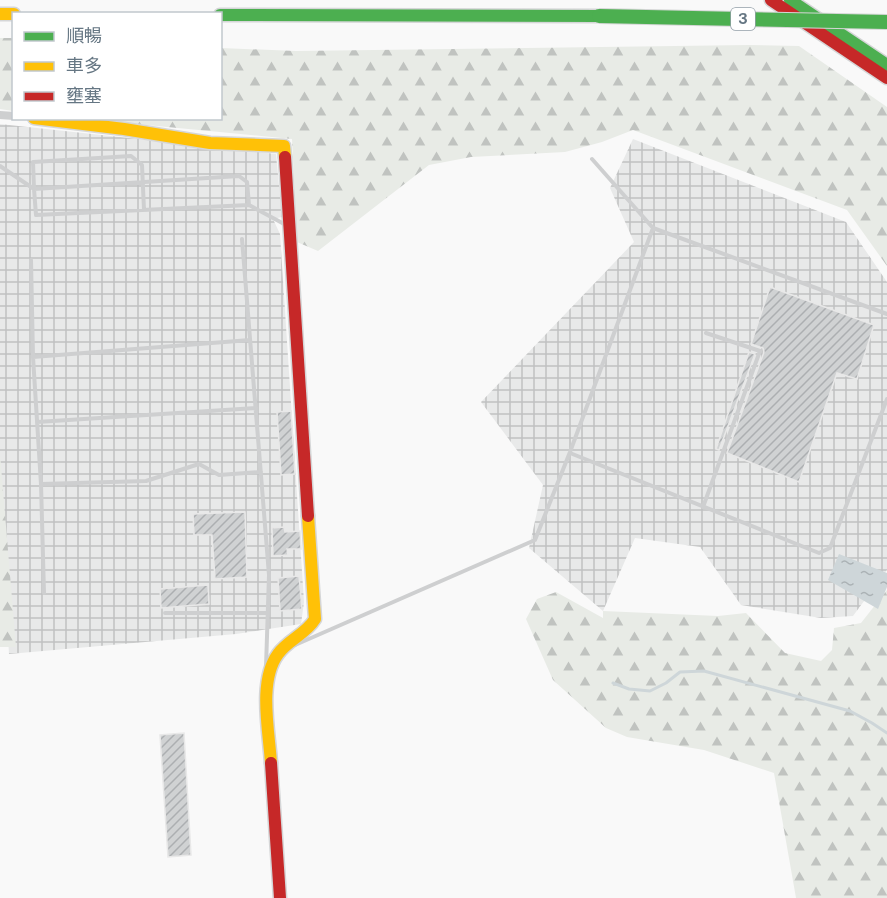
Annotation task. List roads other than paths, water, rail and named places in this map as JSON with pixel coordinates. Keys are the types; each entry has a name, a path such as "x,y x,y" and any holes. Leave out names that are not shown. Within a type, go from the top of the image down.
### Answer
{"main road":[{"name":"3","path":"771,0 887,78"},
{"path":"790,0 887,65"},
{"name":"3","path":"222,15 599,16 887,22"},
{"path":"50,120 210,142 284,146 315,619 310,628 278,653 266,683 280,898"}],"lane":[{"path":"144,210 142,165 131,156 33,162 36,215 144,210 249,205 290,227"},
{"path":"592,159 654,228 887,314"},
{"path":"0,166 34,189 239,176 247,182 249,205"},
{"path":"278,653 535,540 654,228"},
{"path":"242,239 269,575 266,683"},
{"path":"31,261 44,593"},
{"path":"704,507 760,351 706,333"},
{"path":"33,357 250,340"},
{"path":"570,452 819,553 830,548 887,399"},
{"path":"37,422 256,408"},
{"path":"41,484 146,481 199,464 219,475 261,472"},
{"path":"165,614 268,613"}],"water":[{"path":"839,554 887,573 887,587 878,609 828,580"}],"waterway":[{"path":"613,683 629,689 650,691 666,683 680,672 704,671 850,711 887,733"}]}
